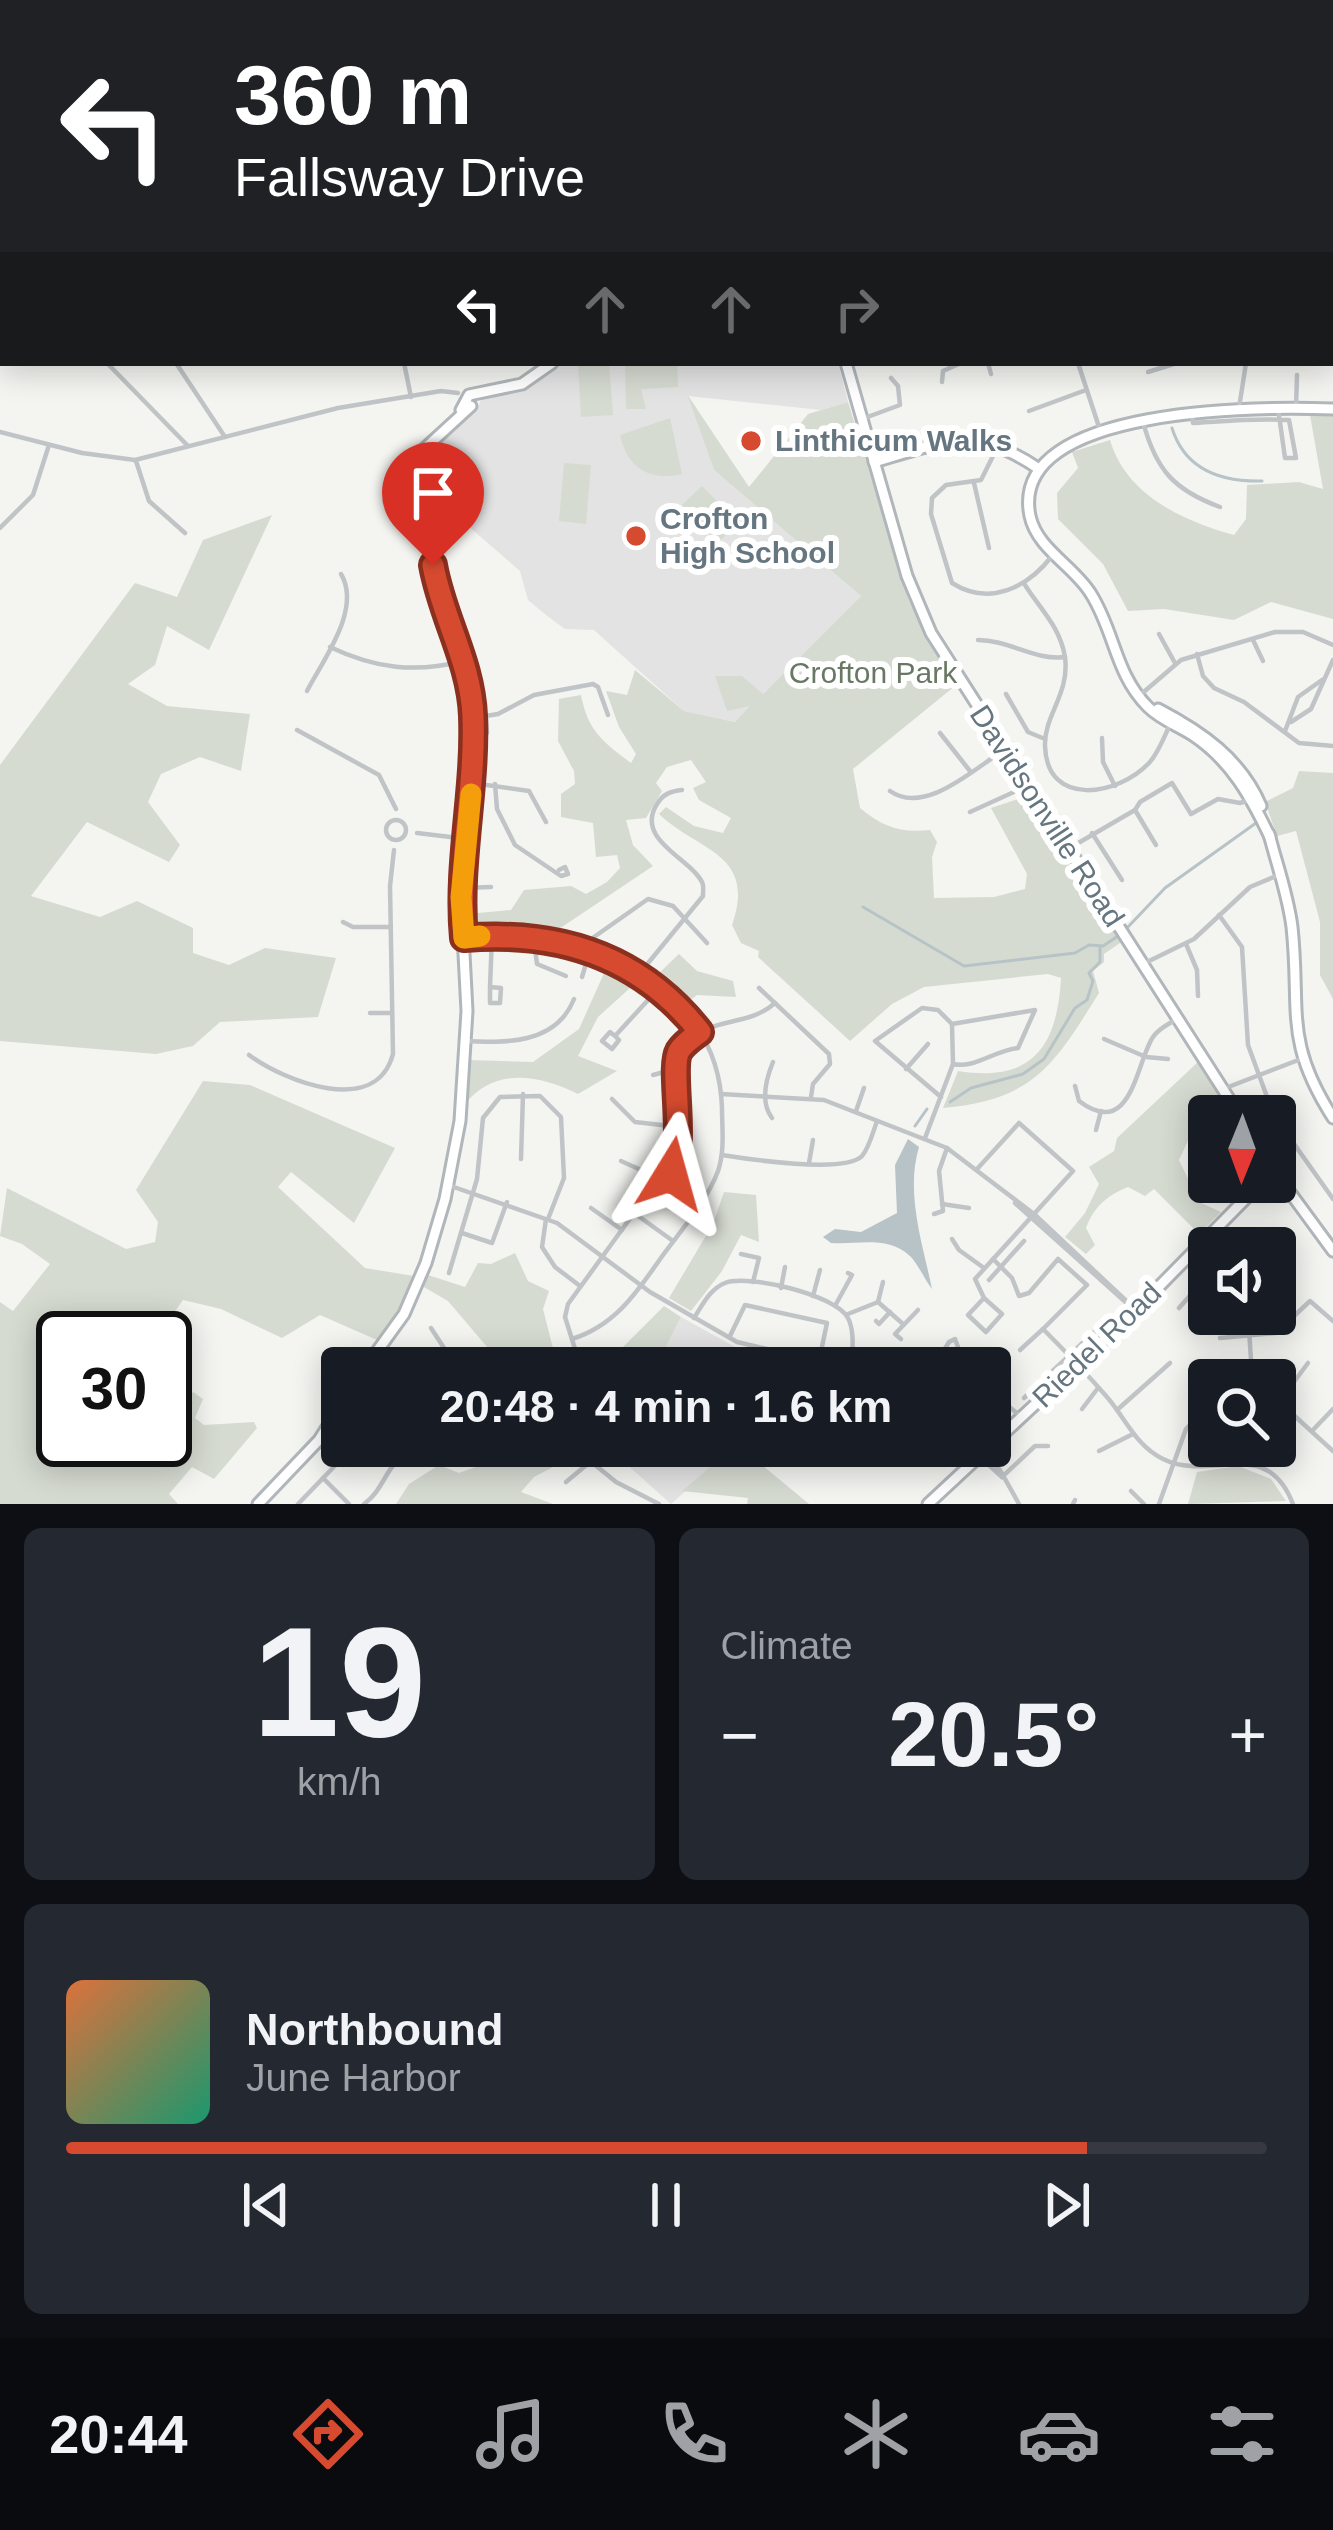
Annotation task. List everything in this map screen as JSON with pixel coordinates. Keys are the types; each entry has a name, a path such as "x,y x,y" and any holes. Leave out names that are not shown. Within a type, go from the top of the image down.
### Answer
{"street":[{"path":"110,366 188,446"},
{"path":"178,366 225,436"},
{"path":"405,366 411,397"},
{"path":"381,1347 409,1306 448,1185 460,1121 464,1041 462,888 473,718 464,661 439,592 411,474 418,455 468,400 521,384 548,366"},
{"name":"Davidsonville Road","path":"847,366 922,614 1227,1095"},
{"path":"942,382 943,370 953,366"},
{"path":"989,366 991,374"},
{"path":"1079,366 1101,435"},
{"path":"1148,372 1167,366"},
{"path":"1239,408 1245,366"},
{"path":"1296,408 1297,375"},
{"path":"862,419 900,405 898,386 891,378"},
{"path":"1029,412 1086,390"},
{"path":"0,432 135,460 338,407 411,397 468,400"},
{"path":"1278,413 1285,458 1296,458 1289,420 1278,413 1239,408 1143,422 1062,448 1039,469 1030,494 1030,515 1039,538 1095,600 1119,666 1139,696 1216,754 1254,798 1281,874 1292,934 1293,1019 1301,1059 1333,1118"},
{"path":"1191,412 1193,423 1296,408 1333,409"},
{"path":"1143,422 1152,454 1167,478 1195,498 1220,508"},
{"path":"874,462 957,440 998,445 1039,469"},
{"path":"998,445 987,474 974,483 946,485 932,497 931,514 952,583 962,589 996,593 1025,585 1054,553"},
{"path":"0,529 33,496 50,446"},
{"path":"135,460 147,497 185,533"},
{"path":"974,483 989,548"},
{"path":"307,691 346,608 347,585 341,574"},
{"path":"1025,585 1053,622 1065,657 1064,687 1045,739 1049,766 1067,786 1092,792 1114,786 1150,762 1172,720"},
{"path":"1139,696 1175,663 1197,654 1296,630 1333,645"},
{"path":"1159,634 1175,663"},
{"path":"978,640 1011,644 1044,658 1065,657"},
{"path":"1253,640 1263,661"},
{"path":"330,647 389,668 431,668 464,661"},
{"path":"1197,654 1210,685 1244,702 1303,745 1333,746"},
{"path":"1283,732 1311,709 1333,660"},
{"path":"1291,722 1298,697 1322,680"},
{"path":"473,718 486,718 534,695 592,684 598,687 608,715"},
{"path":"1006,694 1028,732 1045,739"},
{"path":"486,718 487,733"},
{"path":"297,730 379,775 406,832"},
{"path":"940,733 970,771"},
{"path":"1102,739 1103,763 1114,786"},
{"path":"890,791 901,798 922,798 1004,750"},
{"path":"472,783 529,791 545,822"},
{"path":"1068,849 1172,783 1191,814 1219,799 1240,803 1254,798"},
{"path":"495,784 497,808 515,845 536,862 559,870"},
{"path":"970,812 1027,786"},
{"path":"640,973 703,896 701,881 661,842 652,823 660,800 682,790"},
{"path":"1136,810 1156,844"},
{"path":"396,840 386,831 397,821"},
{"path":"249,1055 311,1087 363,1086 379,1079 390,1063 390,927 396,840 406,832 467,839"},
{"path":"1092,833 1122,880"},
{"path":"1143,964 1186,944 1250,887 1281,874"},
{"path":"462,888 491,887"},
{"path":"582,977 597,933 643,901 662,900 686,917 707,943"},
{"path":"1219,915 1235,933 1244,956 1245,1030 1265,1095"},
{"path":"343,922 353,927 390,927"},
{"path":"490,987 493,936"},
{"path":"464,938 534,941 589,952 640,973 660,987 700,1032 718,1062 722,1155 712,1184 641,1285 604,1327 572,1339"},
{"path":"534,941 537,964 566,976"},
{"path":"1186,944 1197,970 1198,996"},
{"path":"615,1036 660,987"},
{"path":"759,988 829,1054 830,1064 813,1084 811,1097"},
{"path":"464,1041 520,1044 567,1014 574,999"},
{"path":"665,1183 675,1166 679,1051 718,1022 754,1018 775,1003"},
{"path":"926,1138 941,1097 953,1064 952,1024 938,1010 922,1008 875,1041 941,1097"},
{"path":"952,1024 1035,1010 1018,1048 992,1052 971,1065 953,1064"},
{"path":"370,1013 392,1013"},
{"path":"1075,1086 1082,1104 1101,1111 1115,1107 1132,1093 1154,1035 1177,1018"},
{"path":"1104,1039 1146,1057 1168,1059"},
{"path":"906,1069 928,1044"},
{"path":"1223,1089 1301,1059"},
{"path":"772,1118 766,1095 773,1062"},
{"path":"652,1075 675,1069"},
{"path":"856,1111 864,1088"},
{"path":"521,1159 524,1094"},
{"path":"449,1273 474,1193 485,1112 500,1097 524,1094 545,1098 561,1117 564,1178 547,1218 542,1247 558,1270 580,1286"},
{"path":"721,1094 811,1097 947,1148 1136,1310"},
{"path":"612,1100 635,1122 679,1126"},
{"path":"1096,1130 1101,1111"},
{"path":"722,1155 855,1161 865,1152 878,1120"},
{"path":"977,1169 1019,1123 1072,1171 975,1279 984,1298 1002,1314 986,1332 968,1316 984,1298"},
{"path":"809,1162 813,1140"},
{"path":"1296,1147 1333,1199"},
{"path":"934,1214 942,1213 939,1171 947,1148"},
{"path":"621,1161 698,1206"},
{"path":"448,1185 547,1218 694,1318 729,1338 761,1347"},
{"path":"1296,1201 1333,1251"},
{"path":"463,1233 492,1243 507,1202"},
{"name":"Riedel Road","path":"1217,1227 1241,1203"},
{"path":"942,1204 969,1208"},
{"path":"591,1208 622,1229"},
{"path":"574,1347 566,1308 634,1213 673,1241"},
{"path":"952,1239 984,1268"},
{"path":"989,1280 1024,1241"},
{"path":"741,1254 759,1258 753,1282"},
{"name":"Riedel Road","path":"1011,1426 1073,1360 1136,1310 1188,1256"},
{"path":"992,1259 1022,1297 1058,1259 1087,1285 1021,1350"},
{"path":"1074,1274 1084,1263"},
{"path":"781,1288 785,1267"},
{"path":"813,1296 820,1270"},
{"path":"836,1304 852,1275 848,1273"},
{"path":"694,1318 719,1286 753,1282 836,1304 847,1315 853,1347"},
{"path":"878,1303 883,1282"},
{"path":"1179,1308 1188,1298"},
{"path":"1220,1338 1282,1330 1310,1300 1333,1321"},
{"path":"847,1315 878,1303"},
{"path":"878,1303 903,1324"},
{"path":"729,1338 745,1305 826,1323 821,1347"},
{"path":"901,1339 895,1334 919,1310"},
{"path":"876,1322 890,1312"},
{"path":"1024,1398 1073,1360 1107,1320"},
{"path":"431,1328 444,1347"},
{"path":"1043,1329 1148,1450 1176,1464 1188,1464"},
{"path":"1250,1337 1255,1359"},
{"path":"955,1339 958,1346 936,1368 949,1342 955,1339"},
{"path":"1117,1410 1170,1363"},
{"path":"1296,1377 1308,1363"},
{"path":"1082,1409 1098,1388"},
{"path":"1011,1408 1022,1417"},
{"path":"1312,1431 1333,1408"},
{"path":"1296,1417 1333,1450"},
{"path":"1159,1504 1188,1426"},
{"path":"1099,1451 1133,1434"},
{"path":"258,1504 321,1437"},
{"path":"1002,1477 1035,1446 1048,1446"},
{"path":"298,1504 334,1467"},
{"path":"364,1504 378,1492 390,1467"},
{"path":"566,1482 584,1467"},
{"path":"598,1467 659,1504"},
{"name":"Riedel Road","path":"928,1504 965,1467"},
{"path":"993,1467 1019,1504"},
{"path":"1254,1467 1275,1477 1293,1504"},
{"path":"323,1478 349,1504"},
{"path":"1131,1491 1144,1504"}],"shaded area":[{"name":"Crofton High School","path":"554,366 839,366 848,402 821,410 688,396 714,470 861,596 735,722 684,711 594,630 565,629 546,615 528,600 520,571 414,479 420,457 469,410 477,409 484,394 528,384"},
{"path":"908,1139 919,1147 915,1201 932,1289 901,1249 882,1243 831,1243 823,1237 835,1229 861,1232 897,1213 895,1165"},
{"path":"681,1317 735,1347 666,1347"},
{"path":"630,1467 712,1467 671,1504"}],"green space":[{"path":"578,366 609,366 613,415 581,417"},
{"path":"625,366 677,366 678,387 641,389 646,409 626,409"},
{"name":"Crofton Park","path":"687,394 749,487 808,414 848,402 909,601 955,686 853,769 860,808 892,827 930,830 937,842 932,857 934,898 994,897 1025,889 1027,874 991,808 1024,797 1123,941 1104,954 1104,962 1093,971 1099,993 1054,1059 1020,1087 999,1097 943,1108 958,1071 1003,1072 1034,1056 1053,1025 1061,978 1048,974 924,987 892,1004 850,1041 758,957 759,951 741,943 732,925 738,901 730,868 659,814 666,807 694,826 723,833 731,818 699,800 693,788 706,782 691,760 667,767 656,783 662,791 646,818 626,820 633,845 653,866 550,935 471,928 468,914 511,910 524,890 571,886 586,894 620,868 617,855 596,857 593,823 561,817 561,794 575,784 574,771 558,741 559,699 581,695 598,734 631,763 636,754 619,727 606,691 627,695 635,670 684,711 735,722 750,706 727,711 715,676 742,676 763,694 861,596 714,470"},
{"path":"1310,415 1333,416 1333,619 1271,602 1234,620 1164,609 1128,611 1103,564 1058,519 1057,493 1078,468 1072,452 1110,440 1129,476 1143,491 1195,522 1234,535 1246,519 1247,485 1299,482 1323,489"},
{"path":"670,418 682,474 659,476 641,470 628,456 620,435"},
{"path":"564,463 591,465 586,524 559,521"},
{"path":"702,486 738,523 718,543 682,505"},
{"path":"272,515 209,650 167,626 155,665 128,684 167,706 250,714 241,771 200,757 161,774 148,802 180,845 169,862 87,822 31,896 100,917 137,901 193,928 193,953 229,965 265,948 336,958 318,1017 220,1022 193,1046 156,1054 0,1041 0,765 135,583 177,597 203,540"},
{"path":"1299,771 1333,773 1333,999 1320,975 1320,922 1296,831 1277,836 1265,802 1293,788"},
{"path":"679,954 697,971 733,981 736,997 697,995 685,1004 656,976"},
{"path":"609,962 640,979 598,1017 578,1056 617,1071 578,1094 531,1078 502,1080 464,1105 466,1060 533,1062 579,1029"},
{"path":"1198,1062 1218,1095 1188,1095 1188,1141 1179,1160 1188,1179 1188,1203 1221,1212 1206,1227 1192,1227 1154,1189 1145,1196 1128,1187 1107,1198 1093,1214 1086,1228 1095,1245 1086,1254 1065,1237 1085,1213 1099,1184 1089,1167 1114,1151 1117,1138"},
{"path":"203,1081 250,1085 395,1148 354,1223 291,1172 278,1187 365,1268 414,1276 402,1306 377,1340 320,1315 282,1338 221,1309 183,1300 175,1311 36,1311 36,1467 192,1467 169,1494 178,1504 0,1504 0,1302 13,1311 50,1264 22,1244 0,1236 7,1188 126,1249 155,1242 158,1222 136,1190"},
{"path":"724,1192 756,1195 759,1242 741,1235 722,1271 691,1311 669,1298 713,1224"},
{"path":"515,1253 528,1281 549,1291 543,1309 553,1347 487,1347 448,1301 422,1286 428,1275 465,1287 478,1263 491,1264"},
{"path":"664,1306 681,1317 666,1347 623,1347"},
{"path":"193,1392 203,1399 195,1418 204,1425 254,1422 257,1428 214,1479 192,1467"},
{"path":"436,1467 459,1473 476,1467 553,1467 534,1477 521,1492 553,1504 396,1504 409,1484"},
{"path":"710,1467 764,1467 809,1504 747,1504 748,1498 682,1491"},
{"path":"1241,1467 1271,1479 1286,1501 1188,1504 1197,1472"}],"waterway":[{"path":"1172,428 1186,454 1206,471 1262,481"},
{"path":"1127,928 1165,888 1256,823"},
{"path":"863,907 964,966 1075,953 1089,945 1103,946 1118,936"},
{"path":"950,1102 971,1088 1023,1074 1044,1059 1075,1008 1087,1000 1093,981 1089,973 1100,962 1100,947"},
{"path":"915,1126 927,1109"}],"slow traffic":[{"path":"471,794 461,908 464,938 480,936"}],"place":[{"name":"Linthicum Walks","path":"751,441"},
{"name":"Crofton High School","path":"636,536"}],"route":[{"path":"433,565 464,661 473,710 461,897 464,938 520,939 604,956 640,973 680,1007 700,1032 683,1046 675,1061 680,1098 671,1174"}]}
